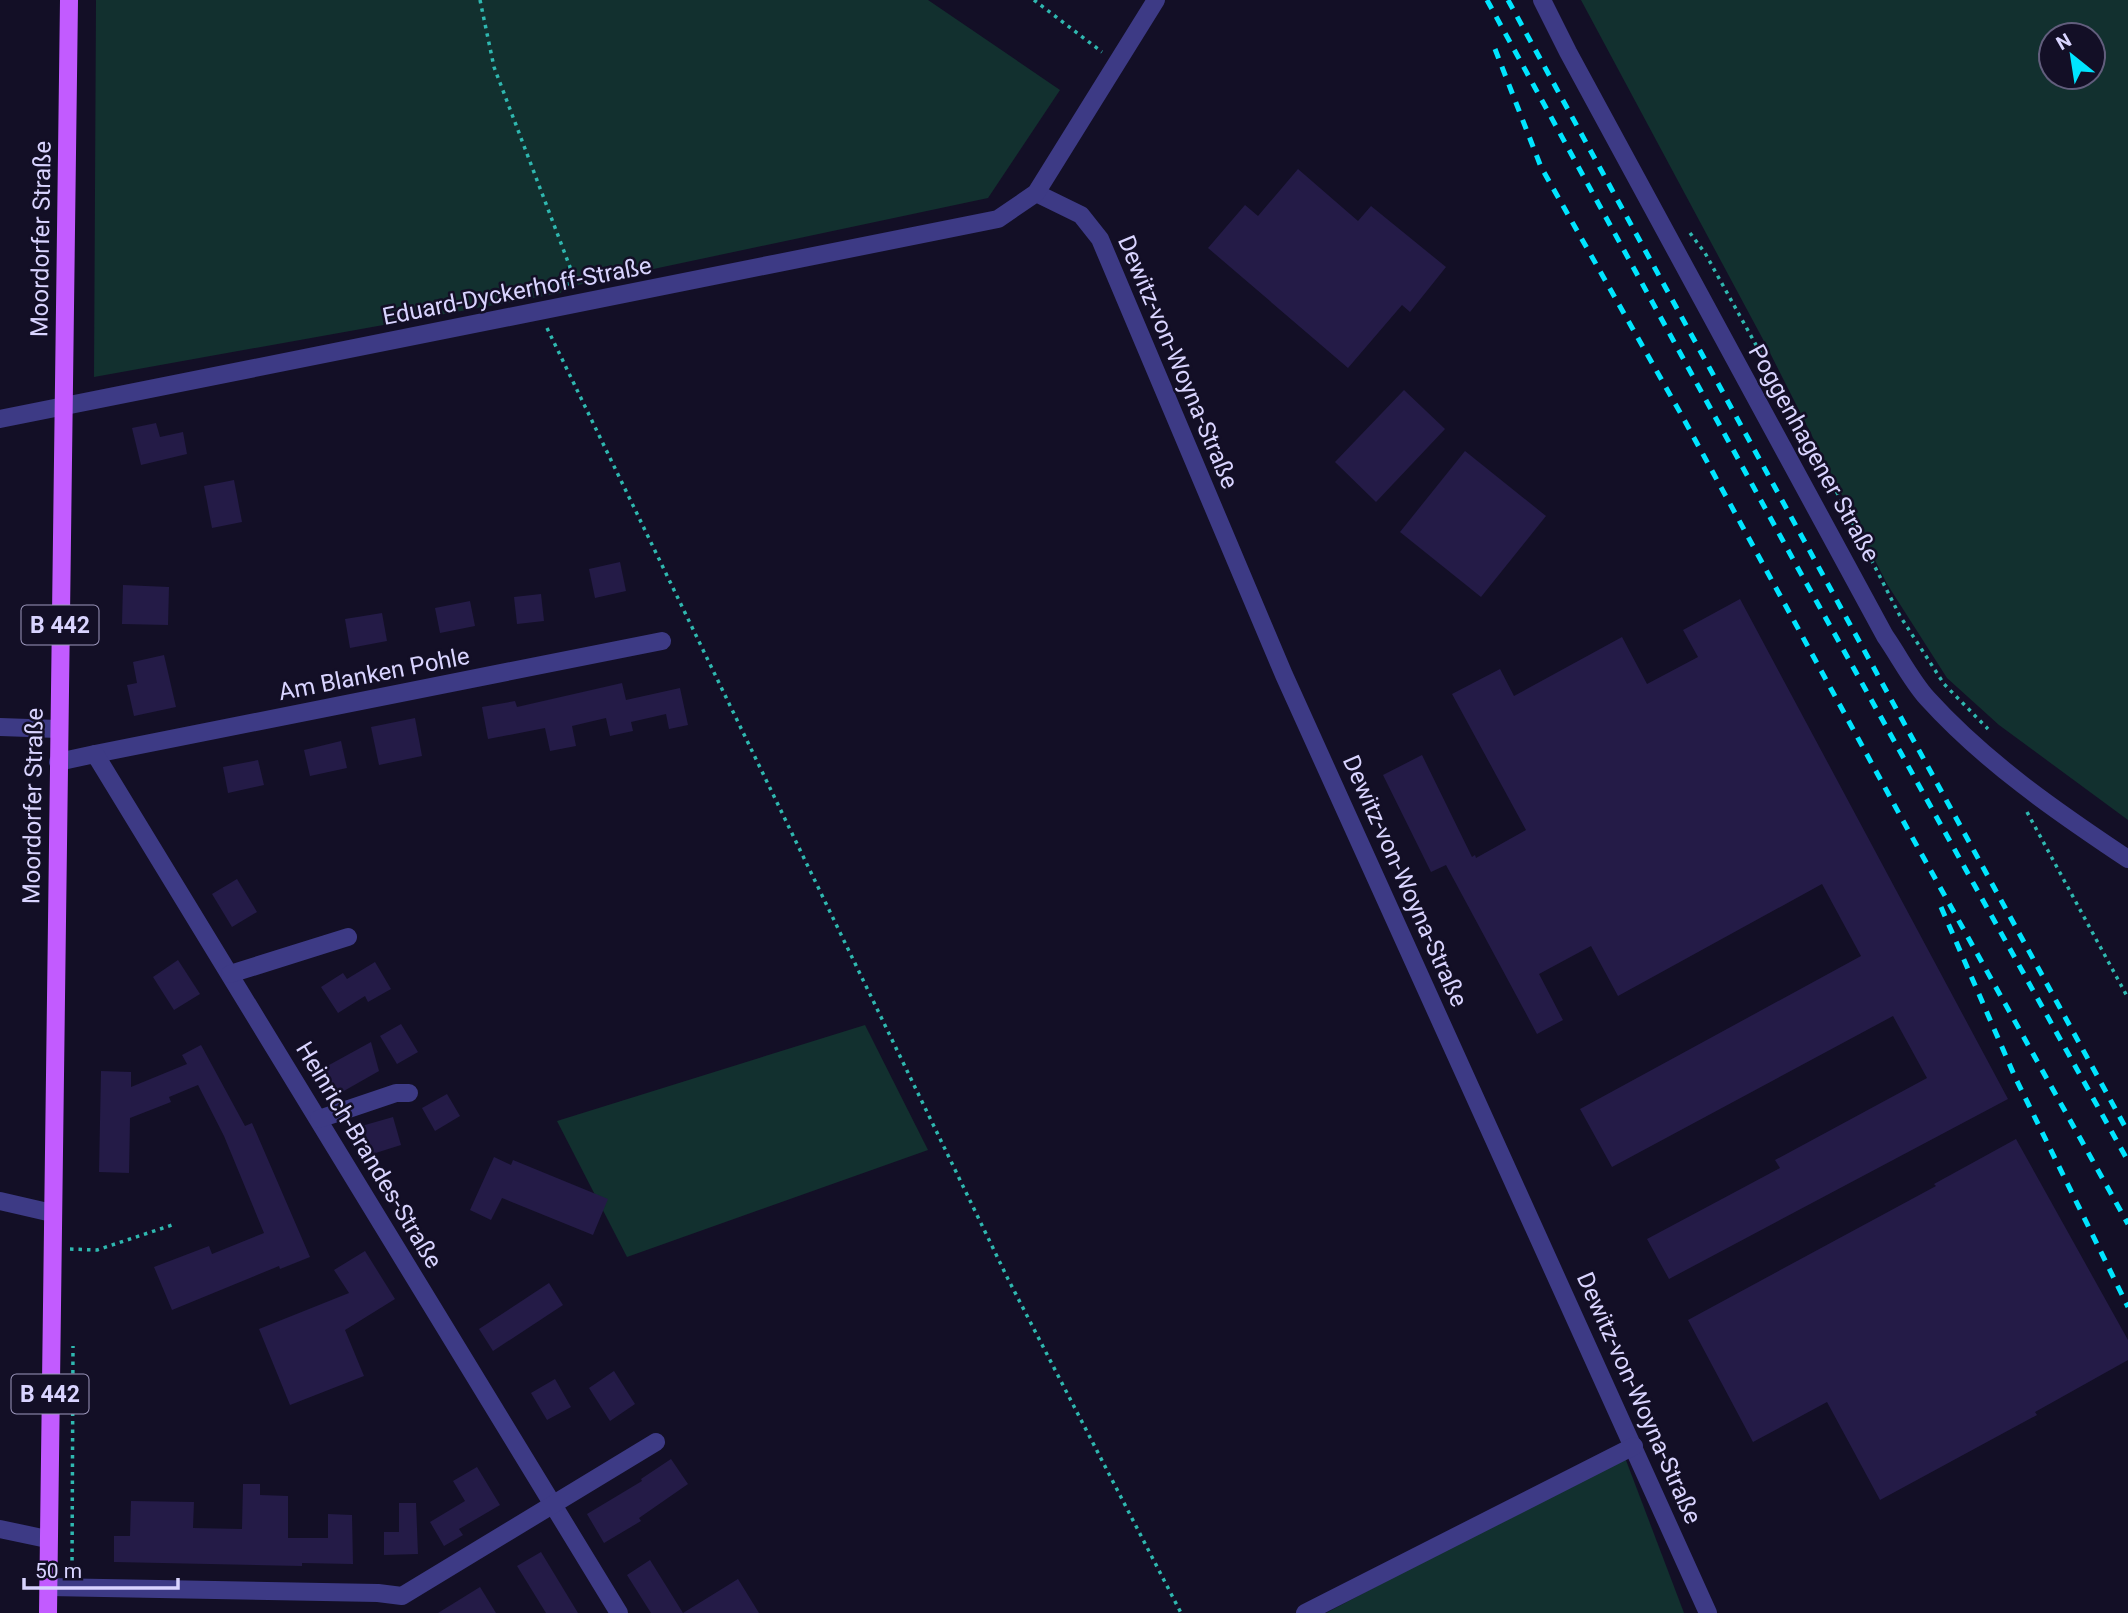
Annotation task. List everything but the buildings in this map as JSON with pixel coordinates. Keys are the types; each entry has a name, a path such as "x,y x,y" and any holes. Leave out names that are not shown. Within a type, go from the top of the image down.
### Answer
{"main road":[{"name":"Moordorfer Straße","path":"48,1613 69,0"}],"street":[{"path":"1036,193 1156,0"},
{"name":"Poggenhagener Straße","path":"1542,0 1574,65 1885,636 1925,696 1965,737 2005,771 2060,814 2128,859"},
{"name":"Eduard-Dyckerhoff-Straße","path":"0,419 998,219 1036,193"},
{"name":"Dewitz-von-Woyna-Straße","path":"1036,193 1081,215 1100,239 1284,675 1708,1613"},
{"name":"Am Blanken Pohle","path":"95,754 662,641"},
{"path":"0,727 58,729"},
{"path":"58,762 95,754"},
{"name":"Heinrich-Brandes-Straße","path":"95,754 619,1613"},
{"path":"230,974 348,937"},
{"path":"318,1119 396,1093 409,1093"},
{"path":"0,1201 52,1213"},
{"path":"48,1587 378,1593 404,1605 553,1504 656,1442"},
{"path":"1305,1613 1634,1446"},
{"path":"0,1529 47,1539"}],"path":[{"path":"480,0 494,67 570,267 567,306"},
{"path":"1034,0 1115,62"},
{"path":"1688,231 1704,253 1820,461 1900,616 1944,684 1995,736"},
{"path":"539,312 1008,1279 1181,1613"},
{"path":"2023,804 2128,998"},
{"path":"52,1249 97,1250 175,1224"},
{"path":"72,1589 73,1344"}],"green space":[{"path":"96,0 928,0 1060,90 988,198 578,285 567,266 561,293 94,377"},
{"path":"1581,0 2128,0 2128,820 1999,725 1947,678 1887,584 1766,345"},
{"path":"865,1025 928,1150 627,1257 557,1121"},
{"path":"1624,1455 1684,1613 1326,1613"}],"railway":[{"path":"1487,0 1794,561 2128,1161"},
{"path":"1508,0 2128,1132"},
{"path":"1495,49 1541,167 1681,414 1907,828 2128,1224"},
{"path":"1941,907 2015,1077 2128,1307"}]}
